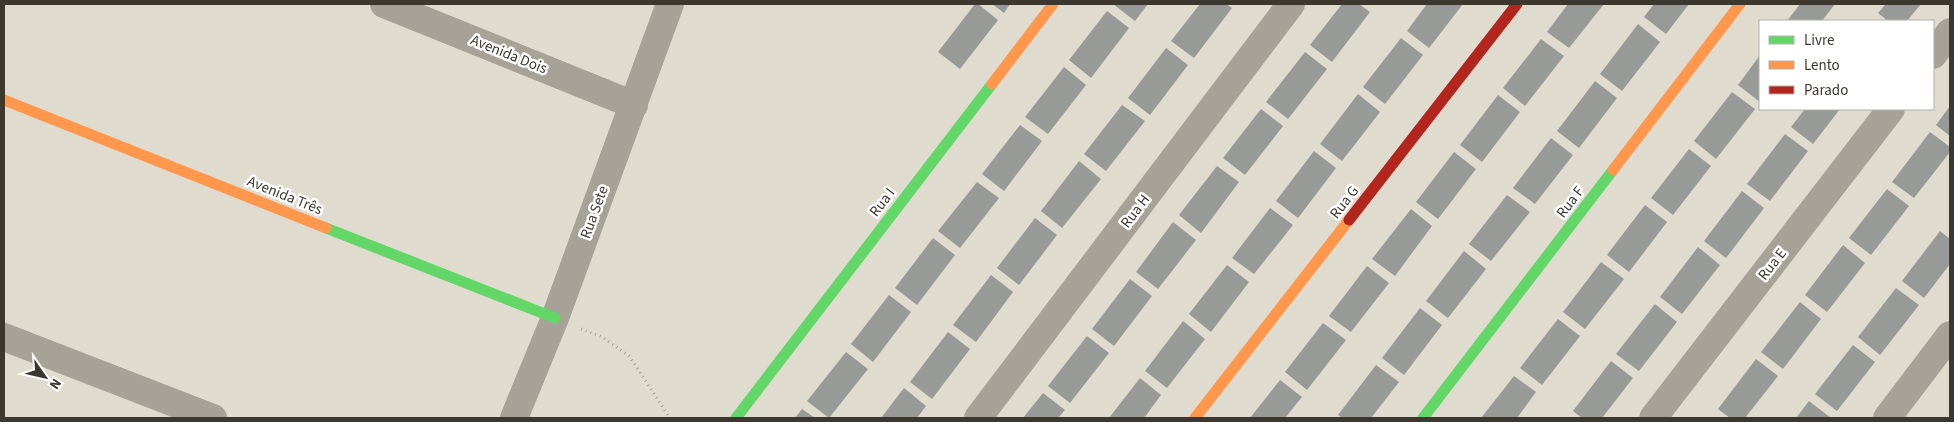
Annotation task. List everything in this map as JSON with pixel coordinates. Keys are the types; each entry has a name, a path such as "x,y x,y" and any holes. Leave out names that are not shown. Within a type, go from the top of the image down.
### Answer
{"street":[{"name":"Avenida Dois","path":"384,4 634,105"},
{"name":"Rua Sete","path":"514,418 555,318 670,4"},
{"name":"Rua I","path":"736,418 1052,4"},
{"name":"Rua H","path":"978,418 1291,4"},
{"name":"Rua G","path":"1195,418 1517,4"},
{"name":"Rua F","path":"1423,418 1740,4"},
{"path":"1934,54 1950,32"},
{"name":"Avenida Três","path":"4,100 555,318"},
{"name":"Rua E","path":"1653,418 1890,110"},
{"path":"1887,418 1950,335"},
{"path":"4,337 213,418"}],"path":[{"path":"555,318 602,337 629,356 670,418"}],"building":[{"path":"975,4 978,4 998,20 960,69 938,52"},
{"path":"992,4 1010,4 1004,13"},
{"path":"1113,4 1148,4 1135,21"},
{"path":"1200,4 1226,4 1232,8 1194,58 1171,41"},
{"path":"1342,4 1359,4 1370,12 1332,62 1310,45"},
{"path":"1427,4 1463,4 1429,48 1407,31"},
{"path":"1568,4 1604,4 1569,48 1547,32"},
{"path":"1654,4 1689,4 1666,34 1644,17"},
{"path":"1800,4 1835,4 1823,20 1788,20"},
{"path":"1886,4 1921,4 1908,20 1887,20 1878,13"},
{"path":"1107,11 1129,28 1091,78 1069,60"},
{"path":"1638,24 1660,42 1622,91 1600,74"},
{"path":"1401,38 1423,55 1385,104 1363,87"},
{"path":"1541,39 1564,56 1525,106 1503,88"},
{"path":"1166,48 1188,65 1150,115 1128,98"},
{"path":"1305,52 1327,69 1288,119 1266,102"},
{"path":"1759,56 1759,101 1738,85"},
{"path":"1064,67 1086,85 1048,134 1025,117"},
{"path":"1595,81 1617,98 1579,148 1557,131"},
{"path":"1732,92 1755,109 1716,159 1694,141"},
{"path":"1358,94 1380,112 1342,161 1320,144"},
{"path":"1498,95 1520,112 1482,162 1460,145"},
{"path":"1122,105 1145,121 1106,171 1084,154"},
{"path":"1950,106 1950,136 1936,125"},
{"path":"1261,109 1283,126 1245,175 1223,158"},
{"path":"1804,110 1839,110 1813,144 1791,127"},
{"path":"1020,125 1042,141 1004,191 982,174"},
{"path":"1930,132 1950,147 1950,152 1914,198 1892,182"},
{"path":"1785,134 1808,151 1770,201 1747,184"},
{"path":"1551,138 1573,155 1535,204 1513,188"},
{"path":"1689,149 1711,166 1673,215 1651,198"},
{"path":"1314,151 1336,168 1298,218 1276,201"},
{"path":"1454,152 1476,169 1438,219 1416,202"},
{"path":"1079,161 1101,179 1062,228 1041,211"},
{"path":"1217,166 1239,182 1201,233 1179,215"},
{"path":"977,182 999,198 960,248 938,231"},
{"path":"1887,189 1909,206 1871,255 1849,238"},
{"path":"1742,191 1764,208 1726,258 1704,241"},
{"path":"1507,195 1530,212 1491,261 1469,244"},
{"path":"1645,205 1667,222 1629,272 1607,255"},
{"path":"1270,208 1293,225 1254,274 1232,258"},
{"path":"1411,209 1432,226 1395,276 1372,259"},
{"path":"1035,218 1057,235 1019,285 997,268"},
{"path":"1173,222 1196,240 1158,289 1136,272"},
{"path":"1940,231 1950,239 1950,264 1924,298 1902,281"},
{"path":"933,238 955,255 917,305 895,288"},
{"path":"1843,245 1865,263 1827,312 1805,295"},
{"path":"1698,247 1720,265 1682,314 1660,297"},
{"path":"1464,251 1486,269 1448,318 1426,301"},
{"path":"1601,262 1624,279 1585,329 1563,312"},
{"path":"1227,265 1249,282 1211,332 1189,314"},
{"path":"1367,266 1389,283 1351,332 1329,316"},
{"path":"991,275 1013,292 976,342 953,325"},
{"path":"1130,279 1152,296 1114,346 1092,329"},
{"path":"1896,288 1919,305 1880,355 1858,337"},
{"path":"889,295 911,312 873,362 851,344"},
{"path":"1800,302 1821,319 1783,369 1761,352"},
{"path":"1655,304 1677,322 1639,371 1616,354"},
{"path":"1420,308 1442,325 1404,375 1382,358"},
{"path":"1558,319 1580,336 1542,385 1520,368"},
{"path":"1183,321 1205,339 1167,388 1145,371"},
{"path":"1323,323 1346,340 1307,390 1285,372"},
{"path":"948,332 970,349 932,399 910,382"},
{"path":"1087,336 1109,353 1070,403 1048,386"},
{"path":"1853,345 1875,362 1837,411 1815,394"},
{"path":"846,352 868,369 829,418 807,401"},
{"path":"1756,359 1778,376 1745,418 1730,418 1718,409"},
{"path":"1611,361 1633,378 1602,418 1582,418 1573,411"},
{"path":"1376,365 1399,382 1371,418 1343,418 1338,415"},
{"path":"1514,376 1536,392 1517,418 1481,418"},
{"path":"1140,378 1161,395 1144,418 1109,418"},
{"path":"1280,380 1302,397 1285,418 1250,418"},
{"path":"904,388 926,406 917,418 881,418"},
{"path":"1043,393 1065,410 1058,418 1023,418"},
{"path":"1809,401 1831,418 1796,418"},
{"path":"802,409 815,418 795,418"}],"traffic: fast":[{"path":"736,418 992,84"},
{"path":"1423,418 1613,170"},
{"path":"326,228 555,318"}],"traffic: slow":[{"path":"992,84 1053,4"},
{"path":"1613,170 1740,4"},
{"path":"4,100 326,228"},
{"path":"1195,418 1349,220"}],"traffic: jam":[{"path":"1349,220 1517,4"}]}
